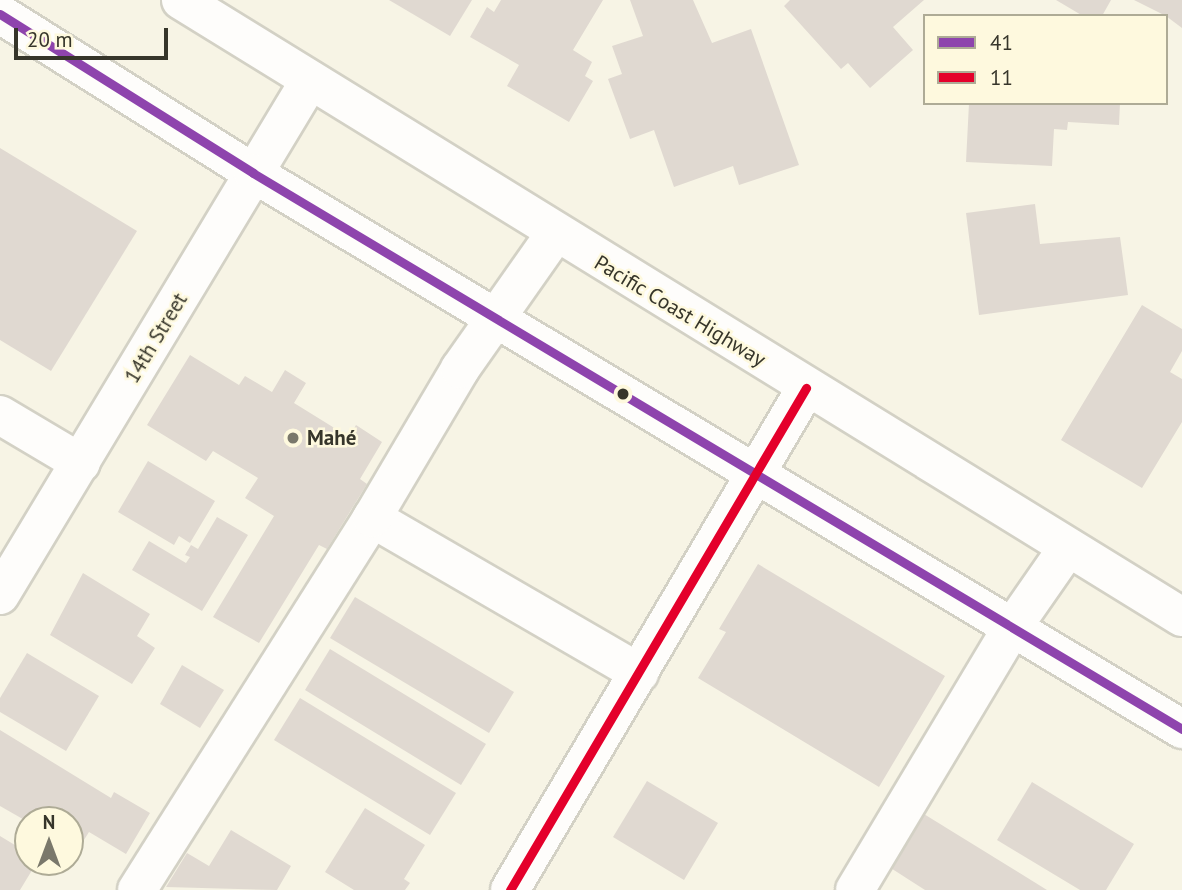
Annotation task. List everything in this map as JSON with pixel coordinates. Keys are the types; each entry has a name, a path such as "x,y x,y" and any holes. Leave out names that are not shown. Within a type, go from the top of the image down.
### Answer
{"main road":[{"path":"0,6 4,0"},
{"name":"Pacific Coast Highway","path":"181,0 555,234 1182,617"},
{"path":"0,14 253,173 759,472 1182,729"},
{"name":"14th Street","path":"0,595 310,80"},
{"path":"137,890 372,518 460,369 555,234"},
{"path":"510,890 759,472 806,388"},
{"path":"0,415 81,463"},
{"path":"372,518 639,673"},
{"path":"855,890 1012,628 1067,549"}],"building":[{"path":"389,0 472,0 450,36"},
{"path":"501,0 603,0 573,50 592,62 585,76 593,81 569,122 507,86 519,65 470,37 487,7 494,12"},
{"path":"630,0 693,0 712,43 751,29 799,165 739,185 733,166 674,187 654,130 630,139 608,79 622,74 612,46 643,36"},
{"path":"790,0 924,0 893,27 913,50 870,88 848,63 841,69 784,6"},
{"path":"1056,0 1111,0 1103,14 1080,14"},
{"path":"1134,0 1182,0 1182,28 1168,18 1168,14 1162,14"},
{"path":"969,105 1120,105 1119,125 1068,122 1067,130 1054,129 1052,166 966,162"},
{"path":"0,148 137,231 51,371 0,340"},
{"path":"1035,204 1040,244 1120,237 1128,295 979,315 966,213"},
{"path":"1142,305 1182,329 1182,351 1170,372 1182,379 1182,422 1142,488 1061,440"},
{"path":"190,355 239,385 245,376 272,392 285,370 306,383 294,403 349,437 356,425 382,442 360,479 367,484 327,549 319,545 259,643 213,617 274,516 245,498 258,478 213,451 206,461 147,425"},
{"path":"148,461 215,501 190,543 179,536 174,545 118,512"},
{"path":"217,517 248,535 202,611 132,570 149,541 186,563 190,557 185,555 191,545 198,549"},
{"path":"758,564 945,676 879,787 698,678 726,632 719,629"},
{"path":"83,573 150,614 137,636 155,648 132,684 50,635"},
{"path":"355,597 514,692 489,733 330,638"},
{"path":"330,649 486,744 461,785 305,690"},
{"path":"27,653 99,696 66,751 0,712 0,698"},
{"path":"182,665 224,690 200,728 160,704"},
{"path":"300,698 456,793 430,835 274,740"},
{"path":"0,730 111,798 114,792 150,813 126,854 89,832 84,840 84,806 14,806 14,814 0,806"},
{"path":"647,781 718,823 684,880 613,837"},
{"path":"1032,782 1134,844 1106,890 1080,890 997,840"},
{"path":"365,808 425,845 404,879 410,883 405,890 354,890 325,872"},
{"path":"919,811 1047,890 925,890 886,865"},
{"path":"231,830 291,866 277,890 166,887 187,853 209,866"},
{"path":"0,836 14,844 14,876 28,876 20,890 0,890"}],"transit line":[{"name":"41","path":"0,14 253,173 1182,729"},
{"name":"11","path":"510,890 806,388"}],"place":[{"name":"Mahé","path":"293,438"}]}
